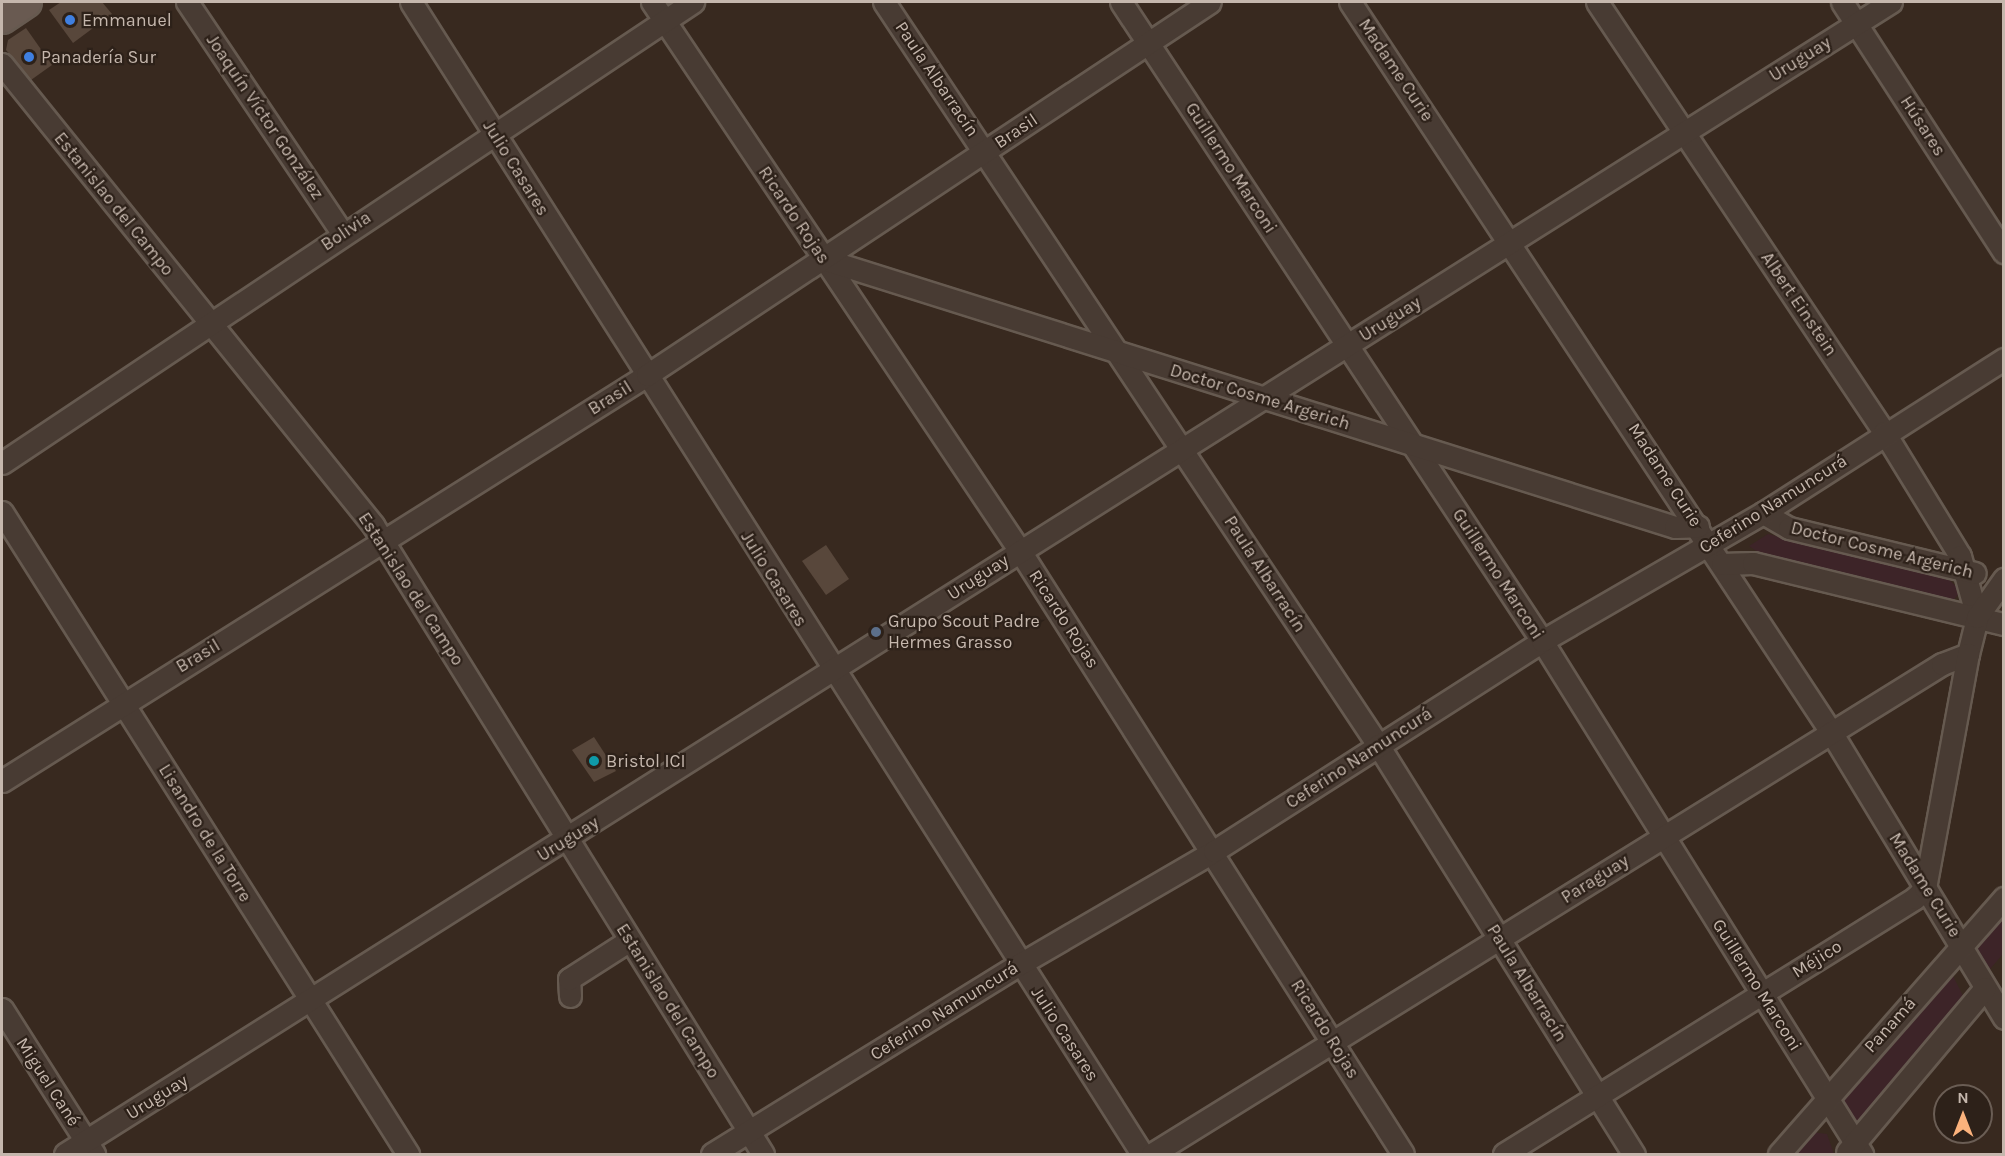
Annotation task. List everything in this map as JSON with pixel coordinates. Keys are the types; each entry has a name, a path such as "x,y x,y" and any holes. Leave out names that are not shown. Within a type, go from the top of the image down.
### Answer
{"main road":[{"path":"2,19 27,2"}],"street":[{"name":"Joaquín Víctor González","path":"187,2 342,232"},
{"name":"Julio Casares","path":"411,2 1142,1155"},
{"name":"Ricardo Rojas","path":"652,2 1020,550 1214,851 1403,1155"},
{"name":"Bolivia","path":"2,462 342,232 693,2"},
{"name":"Paula Albarracín","path":"884,2 986,151 1116,352 1182,447 1378,746 1634,1155"},
{"name":"Guillermo Marconi","path":"1121,2 1542,641 1665,835 1826,1097 1854,1151"},
{"name":"Brasil","path":"2,781 123,702 384,542 647,375 1210,2"},
{"name":"Madame Curie","path":"1350,2 1512,242 1698,525 1831,732 1962,945 2004,1018"},
{"name":"Albert Einstein","path":"1597,2 1884,432 1967,571 1977,617"},
{"name":"Húsares","path":"1842,2 2004,252"},
{"name":"Uruguay","path":"65,1155 90,1148 310,999 568,839 1182,447 1348,346 1891,2"},
{"name":"Estanislao del Campo","path":"2,64 384,542 763,1155"},
{"name":"Doctor Cosme Argerich","path":"823,259 1675,527 1698,525"},
{"name":"Ceferino Namuncurá","path":"712,1155 1020,964 1214,851 1542,641 1763,513 1884,432 2004,359"},
{"name":"Lisandro de la Torre","path":"2,512 408,1155"},
{"name":"Doctor Cosme Argerich","path":"1763,513 1789,528 2003,580"},
{"path":"1722,564 1753,563 2004,624"},
{"path":"1925,888 1968,654 1977,617 2003,580"},
{"name":"Paraguay","path":"1152,1155 1335,1045 1500,938 1831,732 1942,664 1968,654"},
{"name":"Méjico","path":"1504,1155 1925,888"},
{"name":"Panamá","path":"1779,1155 1826,1097 2004,898"},
{"path":"570,996 569,979 630,940"},
{"path":"1854,1151 1985,988"},
{"name":"Miguel Cané","path":"2,1009 90,1148"}],"shaded area":[{"path":"1768,534 1946,577 1961,591 1951,603 1771,561 1749,546"},
{"path":"2003,916 2003,954 1990,969 1977,948"},
{"path":"1952,974 1965,1000 1858,1125 1840,1102"},
{"path":"1812,1132 1827,1134 1834,1154 1794,1154"}],"building":[{"name":"Emmanuel","path":"61,2 102,2 112,14 73,43 49,10"},
{"name":"Panadería Sur","path":"26,28 52,65 31,80 6,50 8,40"},
{"path":"826,545 849,579 826,595 802,561"},
{"name":"Bristol ICI","path":"594,737 616,771 594,782 572,750"}],"place":[{"name":"Emmanuel","path":"70,20"},
{"name":"Panadería Sur","path":"29,57"},
{"name":"Grupo Scout Padre Hermes Grasso","path":"876,632"},
{"name":"Bristol ICI","path":"594,761"}]}
